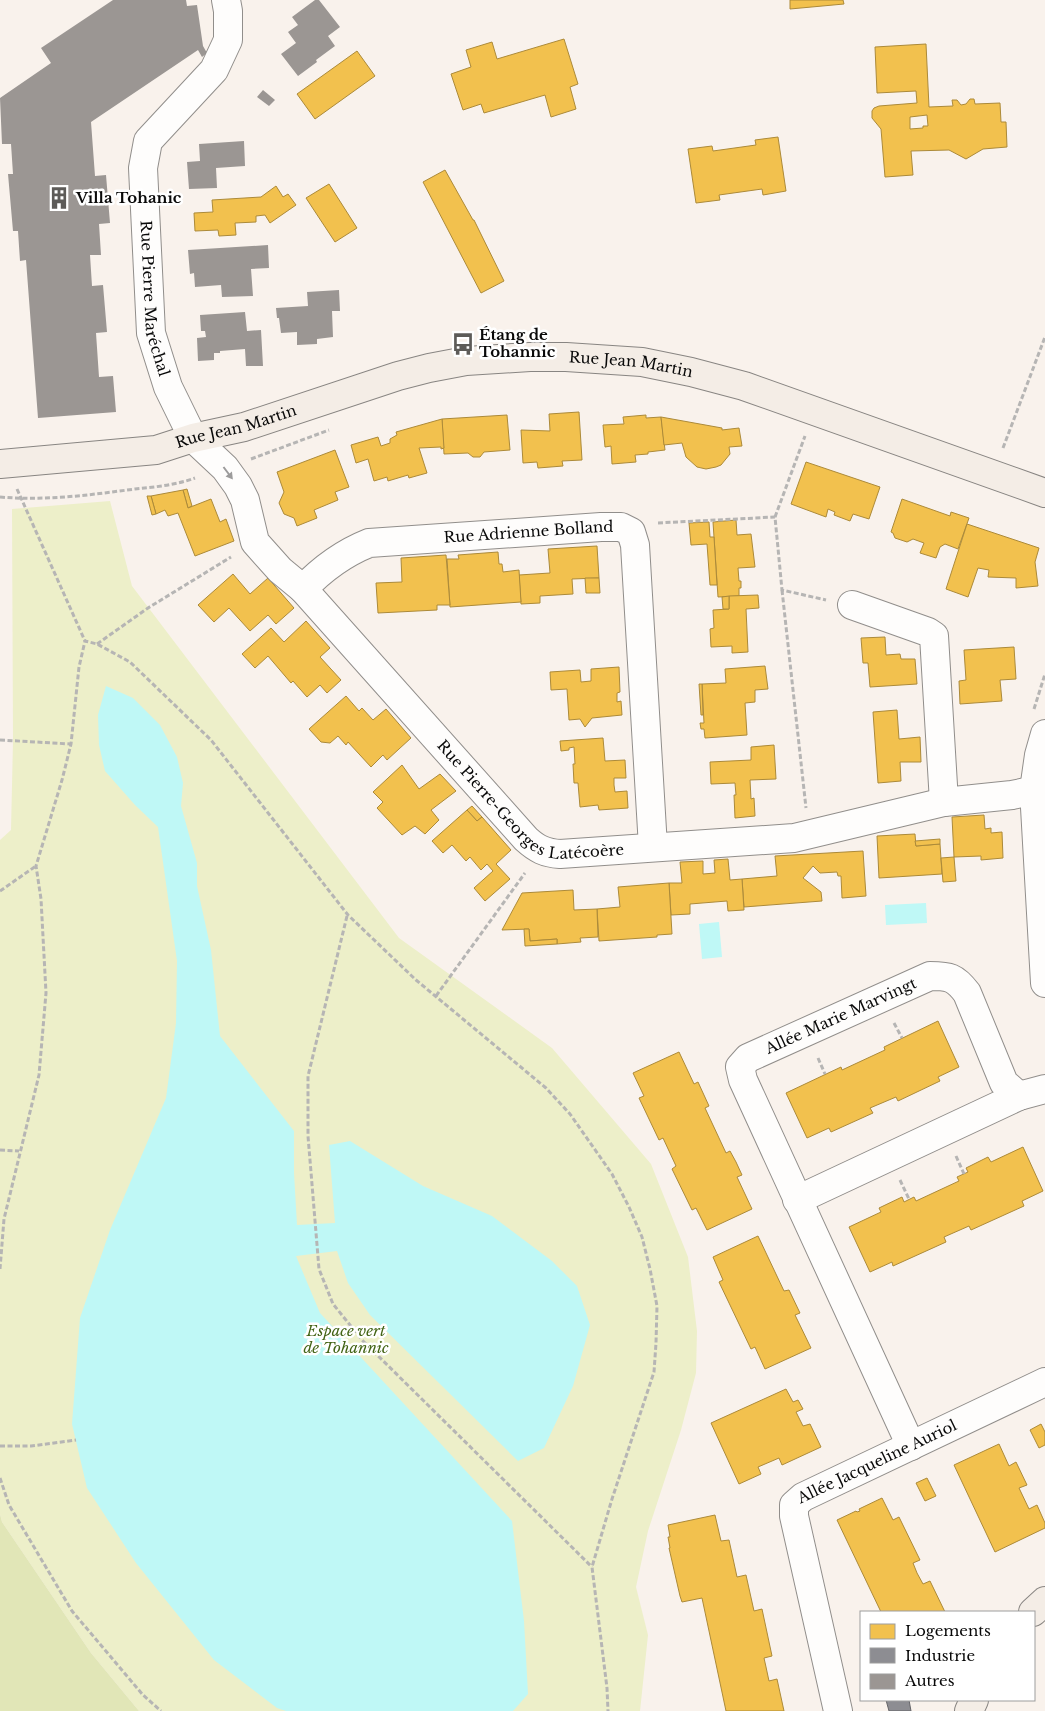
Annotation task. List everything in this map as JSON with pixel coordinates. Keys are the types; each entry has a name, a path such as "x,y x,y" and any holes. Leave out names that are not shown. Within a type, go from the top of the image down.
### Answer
{"main road":[{"name":"Rue Jean Martin","path":"4,465 156,450 193,438 244,428 390,378 429,368 466,361 566,357 642,362 744,386 1045,493"},
{"path":"1034,1611 1045,1601"}],"street":[{"name":"Rue Pierre Maréchal","path":"193,438 168,387 151,333 142,168 148,141 214,70 228,40 226,0"},
{"name":"Rue Pierre-Georges Latécoère","path":"193,438 225,468 238,486 245,500 255,542 280,570 303,589 526,839 542,850 560,854 803,836 944,802 1012,796 1040,789"},
{"name":"Rue Adrienne Bolland","path":"303,589 327,567 357,548 369,543 601,527 621,527 631,532 635,545 653,847"},
{"path":"852,605 928,632 934,636 944,802"},
{"path":"1045,734 1039,755 1045,983"},
{"name":"Allée Marie Marvingt","path":"911,1446 742,1080 740,1067 748,1058 930,976 946,976 959,982 967,993 1004,1082 1032,1092"},
{"name":"Allée Marie Marvingt","path":"797,1200 1032,1092"},
{"name":"Allée Jacqueline Auriol","path":"838,1711 794,1516 794,1505 803,1497 1045,1382"}],"path":[{"path":"990,473 1004,447 1045,337"},
{"path":"248,460 337,428"},
{"path":"806,433 775,517 807,814"},
{"path":"0,1269 4,1220 39,1075 46,993 41,899 36,866 71,744 79,667 85,641 4,465"},
{"path":"0,497 20,499 91,495 159,486 186,481 203,475"},
{"path":"631,532 659,523 775,517"},
{"path":"97,644 148,608 255,542"},
{"path":"782,590 852,605"},
{"path":"85,641 97,644 130,662 211,740 348,915 416,980 546,1088 570,1114 612,1174 642,1237 657,1306 654,1372 612,1499 592,1568 607,1688 608,1711"},
{"path":"0,740 71,744"},
{"path":"436,996 542,850"},
{"path":"0,891 36,866"},
{"path":"348,915 308,1076 308,1136 319,1269 333,1304 363,1341 592,1568"},
{"path":"0,1150 20,1151"},
{"path":"0,1446 31,1446 76,1440"},
{"path":"0,1478 8,1505 72,1611 143,1695 161,1711"}],"green space":[{"name":"Espace vert de Tohannic","path":"110,501 132,586 399,938 552,1048 651,1164 688,1257 697,1331 696,1373 681,1430 648,1531 636,1587 648,1635 640,1711 139,1711 91,1653 2,1522 0,1514 0,840 11,830 13,741 12,509"},
{"path":"0,1514 2,1522 91,1653 139,1711 0,1711"}],"water":[{"path":"106,686 133,698 160,725 177,757 183,783 181,806 197,863 197,886 211,950 220,1036 294,1131 297,1225 335,1223 329,1145 350,1141 423,1186 492,1216 552,1261 577,1286 590,1325 573,1386 544,1448 518,1461 370,1315 348,1283 337,1251 296,1256 320,1313 512,1521 524,1621 528,1694 513,1711 286,1711 277,1708 214,1660 136,1563 87,1488 72,1424 80,1318 110,1230 166,1098 176,1023 177,961 158,827 135,805 105,771 99,745 98,715"},
{"path":"926,903 927,923 886,925 885,905"},
{"path":"719,922 722,957 702,959 699,924"}],"building: Logements":[{"path":"790,0 843,0 844,4 790,9"},
{"path":"564,39 578,84 570,87 576,109 551,117 545,95 484,113 481,104 463,110 451,74 471,67 466,50 492,42 497,59"},
{"path":"926,44 929,107 953,106 952,100 957,100 961,105 966,104 970,99 974,99 975,104 1000,103 1001,122 1006,122 1007,147 983,149 966,159 949,150 911,151 913,175 885,177 881,129 872,118 872,111 879,106 917,103 916,91 877,93 875,47","holes":["927,115 928,126 910,129 910,117"]},
{"path":"357,51 375,76 315,119 297,94"},
{"path":"778,137 786,191 763,195 762,189 719,195 720,200 696,203 688,149 712,146 713,151 756,145 755,140"},
{"path":"445,170 474,220 504,281 481,293 423,182"},
{"path":"329,184 357,228 335,242 306,198"},
{"path":"276,186 283,197 288,194 296,205 270,223 265,215 256,216 256,222 235,223 236,235 219,236 218,230 195,231 194,213 213,212 212,200 261,197"},
{"path":"579,412 582,460 562,461 563,466 538,468 537,462 523,463 521,430 550,431 549,414"},
{"path":"507,415 510,450 484,452 480,457 473,457 468,453 444,454 442,419"},
{"path":"646,415 646,418 661,417 665,450 635,455 636,462 612,464 611,446 605,447 603,425 624,424 623,417"},
{"path":"661,417 722,428 722,430 739,428 742,446 729,447 730,454 721,465 706,469 697,467 686,457 682,443 664,445"},
{"path":"442,419 444,448 419,448 427,473 409,478 408,475 388,481 387,477 374,481 368,459 356,463 351,445 378,437 381,446 390,443 390,439 397,435 396,432"},
{"path":"335,450 349,487 335,492 338,500 314,510 317,518 297,526 294,518 284,514 279,503 284,492 277,472"},
{"path":"806,462 880,487 869,519 853,514 850,521 834,515 835,512 828,509 826,517 791,504"},
{"path":"187,489 192,506 188,508 183,490"},
{"path":"183,490 188,508 211,499 220,522 226,519 234,541 195,556 178,513 168,516 165,510 156,514 151,496"},
{"path":"147,496 151,496 156,514 152,515"},
{"path":"902,499 950,516 951,512 969,518 958,549 945,544 940,547 936,558 920,553 924,543 913,539 907,542 895,538 891,532"},
{"path":"736,520 737,535 751,534 755,567 738,568 739,581 741,581 739,596 718,597 713,522"},
{"path":"709,522 710,537 714,537 717,585 710,585 707,544 691,545 689,523"},
{"path":"967,524 1039,548 1035,562 1038,586 1016,588 1016,578 988,577 989,570 978,568 968,597 946,589"},
{"path":"597,546 599,578 572,579 573,594 540,596 540,603 521,604 519,575 550,573 548,549"},
{"path":"498,552 499,564 502,564 503,572 519,570 521,602 450,607 447,559 459,559 458,555"},
{"path":"446,555 450,605 437,605 437,610 378,613 376,583 402,582 401,558"},
{"path":"233,574 250,594 268,578 294,608 276,624 268,615 250,631 229,608 214,622 198,605"},
{"path":"585,578 599,578 600,593 586,593"},
{"path":"758,595 759,608 746,609 748,652 732,653 732,646 711,647 710,629 714,628 713,610 729,609 729,596"},
{"path":"729,596 729,609 723,609 722,597"},
{"path":"306,621 330,648 320,657 341,680 327,693 320,685 307,697 293,681 291,683 268,656 255,668 242,654 271,628 284,642"},
{"path":"885,637 886,655 900,654 901,659 915,659 917,684 870,687 868,663 863,663 861,638"},
{"path":"1014,647 1016,679 1000,680 1002,701 960,704 959,681 966,680 964,650"},
{"path":"765,666 768,689 755,690 755,702 745,703 747,735 705,738 704,729 701,729 700,723 704,723 702,684 726,683 725,669"},
{"path":"619,667 620,692 617,693 617,702 621,701 622,715 592,718 585,727 580,719 569,720 567,689 551,690 550,672 580,670 581,682 591,681 591,669"},
{"path":"699,684 702,684 703,715 701,715"},
{"path":"346,696 359,711 362,708 373,720 386,709 411,738 387,760 383,755 371,767 348,742 346,745 338,736 330,743 321,742 309,729"},
{"path":"897,710 899,739 920,737 921,762 900,762 901,781 878,783 873,712"},
{"path":"603,738 605,761 625,760 626,778 614,778 614,785 615,792 627,791 628,808 599,810 598,805 580,807 578,783 574,783 574,747 561,751 560,741"},
{"path":"774,745 776,779 750,780 751,799 754,798 755,816 735,818 735,783 711,784 710,762 751,760 751,747"},
{"path":"402,765 419,789 440,774 456,791 431,810 439,820 425,834 415,826 402,835 377,808 383,802 373,792"},
{"path":"472,806 482,817 477,821 467,810"},
{"path":"467,810 477,821 482,817 511,850 496,864 510,879 485,901 474,888 493,871 487,864 481,870 470,857 466,861 452,845 443,853 432,841"},
{"path":"984,815 985,829 991,828 991,833 1002,832 1003,858 981,860 981,856 954,857 952,817"},
{"path":"915,834 916,846 940,844 942,874 879,878 877,836"},
{"path":"940,839 940,844 916,846 915,841"},
{"path":"863,851 866,896 842,898 841,876 838,876 837,872 820,873 813,866 803,878 821,892 822,901 744,907 742,879 777,876 775,856"},
{"path":"954,857 956,881 943,882 941,858"},
{"path":"728,859 730,880 742,879 744,910 728,911 727,901 690,904 690,914 671,915 669,883 682,883 680,862 703,861 703,874 715,873 714,860"},
{"path":"669,883 672,934 657,935 657,937 599,941 597,909 620,907 618,887"},
{"path":"573,890 574,910 597,909 598,937 580,938 581,942 557,944 557,939 530,941 529,929 502,930 522,893"},
{"path":"524,929 529,929 530,941 557,939 557,944 525,946"},
{"path":"938,1021 959,1067 938,1077 940,1081 898,1101 896,1097 870,1108 873,1113 831,1132 829,1128 807,1138 786,1093 841,1067 842,1070 885,1050 884,1047"},
{"path":"679,1052 694,1084 698,1082 709,1106 705,1108 726,1153 730,1151 736,1162 742,1175 737,1177 752,1209 707,1230 696,1208 692,1210 672,1169 676,1166 663,1138 659,1140 639,1098 644,1096 633,1073"},
{"path":"1023,1147 1043,1191 1022,1201 1024,1206 971,1230 969,1226 944,1237 946,1242 893,1266 892,1262 870,1272 849,1227 881,1212 879,1208 902,1197 904,1202 914,1197 916,1201 959,1181 957,1177 968,1172 966,1168 988,1157 991,1162"},
{"path":"758,1236 784,1291 789,1290 800,1313 795,1315 811,1348 765,1369 755,1347 751,1349 719,1282 723,1280 713,1257"},
{"path":"786,1389 793,1402 798,1400 803,1409 796,1412 803,1426 810,1424 821,1447 782,1465 779,1458 758,1467 761,1474 739,1484 711,1423"},
{"path":"1041,1424 1045,1432 1045,1445 1039,1448 1030,1430"},
{"path":"999,1444 1009,1466 1016,1462 1027,1485 1019,1488 1029,1509 1037,1505 1045,1523 1045,1528 995,1552 954,1465"},
{"path":"927,1478 936,1496 925,1501 916,1483"},
{"path":"882,1498 893,1520 899,1517 920,1560 913,1563 917,1573 923,1584 930,1581 945,1611 881,1611 837,1520 860,1511 859,1509"},
{"path":"715,1515 721,1541 729,1540 737,1577 746,1575 754,1611 762,1609 772,1656 764,1658 769,1681 777,1679 784,1711 726,1711 702,1598 682,1602 669,1548 668,1525"}],"building: Industrie":[{"path":"886,1701 909,1701 911,1711 889,1711"}],"building: Autres":[{"name":"Villa Tohanic","path":"113,0 186,0 187,6 197,5 203,46 207,53 202,57 198,50 91,122 95,176 106,175 110,223 99,224 101,255 90,255 92,286 103,285 107,332 96,333 99,377 113,376 116,412 38,418 26,260 20,261 18,231 13,231 8,174 13,174 11,144 2,144 0,98 51,63 41,48"},
{"path":"315,0 319,0 340,27 328,36 335,46 298,76 281,54 296,43 288,32 298,25 292,17"},
{"path":"263,90 275,100 269,106 257,97"},
{"path":"244,141 245,166 216,168 217,188 189,189 187,162 200,161 199,144"},
{"path":"268,245 269,268 251,269 253,296 222,297 221,285 195,287 194,273 190,274 188,250"},
{"path":"339,290 340,311 332,311 333,337 317,339 317,344 297,345 297,332 281,333 276,308 308,306 307,292"},
{"path":"245,312 247,331 261,330 263,366 246,366 245,349 220,351 220,353 214,353 214,360 198,361 197,338 206,337 205,331 201,331 200,315"}],"place":[{"name":"Villa Tohanic","path":"59,198"},
{"name":"Étang de Tohannic","path":"463,344"}]}
